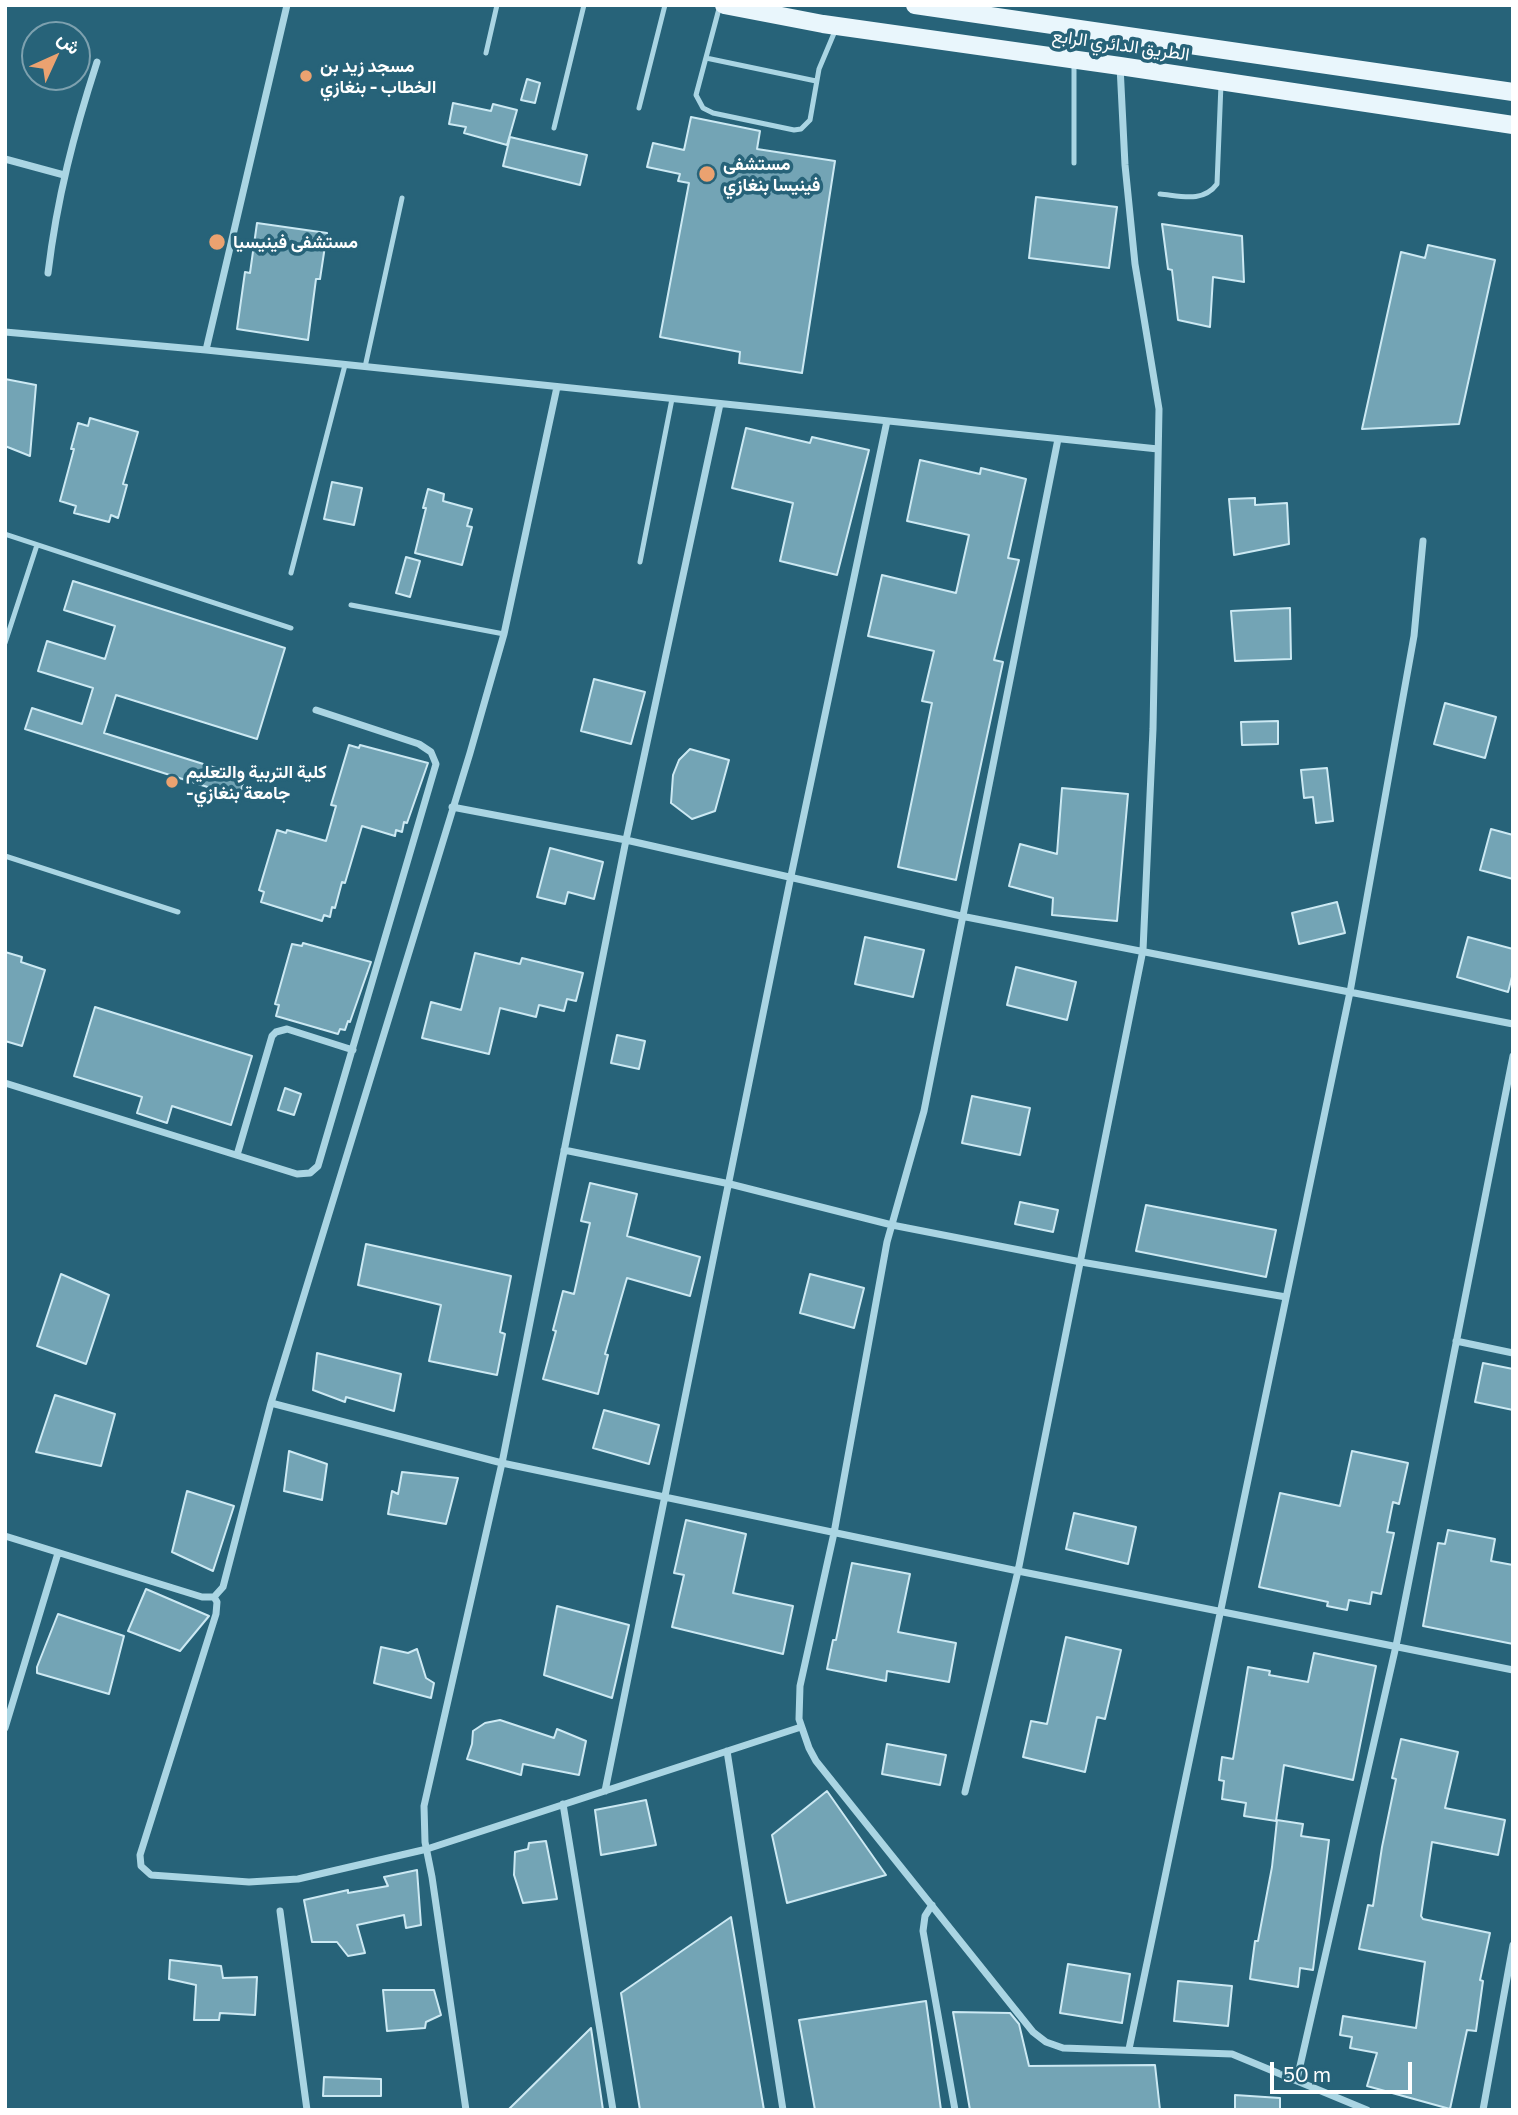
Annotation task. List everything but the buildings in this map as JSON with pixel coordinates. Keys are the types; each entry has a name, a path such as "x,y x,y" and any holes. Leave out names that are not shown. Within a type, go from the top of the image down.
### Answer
{"main road":[{"name":"الطريق الدائري الرابع","path":"722,5 838,26 1513,125"},
{"name":"الطريق الدائري الرابع","path":"915,5 1513,92"},
{"path":"1382,105 1385,74"}],"street":[{"path":"206,350 287,5"},
{"path":"48,273 71,144 97,62"},
{"path":"965,1792 1017,1571 1143,950 1153,729 1159,409 1135,264 1125,165 1121,66"},
{"path":"5,159 64,175"},
{"path":"5,332 206,350 1158,449"},
{"path":"215,1597 223,1587 271,1403 504,634 557,387"},
{"path":"466,2110 423,1822 426,1791 502,1463 626,841 720,404"},
{"path":"606,1791 791,876 887,421"},
{"path":"1058,439 924,1111 880,1277 834,1533 800,1686 798,1708 801,1727 816,1761 1039,2038 1063,2048 1232,2054 1367,2110"},
{"path":"1129,2049 1350,992 1414,636 1423,541"},
{"path":"5,1083 298,1174 304,1175 314,1170 320,1161 436,764 431,752 419,744 316,710"},
{"path":"452,807 791,876 961,916 1513,1024"},
{"path":"237,1155 272,1036 276,1032 286,1029 353,1050"},
{"path":"1297,2079 1396,1646 1513,1056"},
{"path":"564,1150 730,1184 892,1225 1081,1262 1286,1297"},
{"path":"1456,1340 1513,1353"},
{"path":"271,1403 502,1463 1017,1571 1513,1670"},
{"path":"5,1536 202,1597 215,1597"},
{"path":"5,1728 58,1553"},
{"path":"215,1597 216,1614 140,1855 141,1866 145,1872 158,1877 282,1881 427,1849 801,1727"},
{"path":"727,1751 783,2110"},
{"path":"564,1804 612,2110"},
{"path":"932,1905 925,1916 923,1931 955,2110"},
{"path":"280,1911 307,2110"},
{"path":"1483,2110 1513,1945"}],"lane":[{"path":"486,53 497,5"},
{"path":"554,128 584,5"},
{"path":"639,108 665,5"},
{"path":"722,5 696,94 703,108 713,113 794,130 801,129 810,120 822,58 838,26"},
{"path":"706,58 816,81"},
{"path":"1074,59 1074,163"},
{"path":"1160,194 1193,198 1206,195 1217,184 1221,81"},
{"path":"365,367 402,198"},
{"path":"291,573 345,365"},
{"path":"640,562 672,399"},
{"path":"5,534 291,628"},
{"path":"5,643 37,545"},
{"path":"351,605 504,634"},
{"path":"5,856 178,912"}],"place":[{"name":"مسجد زيد بن الخطاب - بنغازي","path":"306,76"},
{"name":"مستشفى فينيسا بنغازي","path":"707,174"},
{"name":"مستشفى فينيسيا","path":"217,242"},
{"name":"كلية التربية والتعليم -جامعة بنغازي","path":"172,782"}]}
